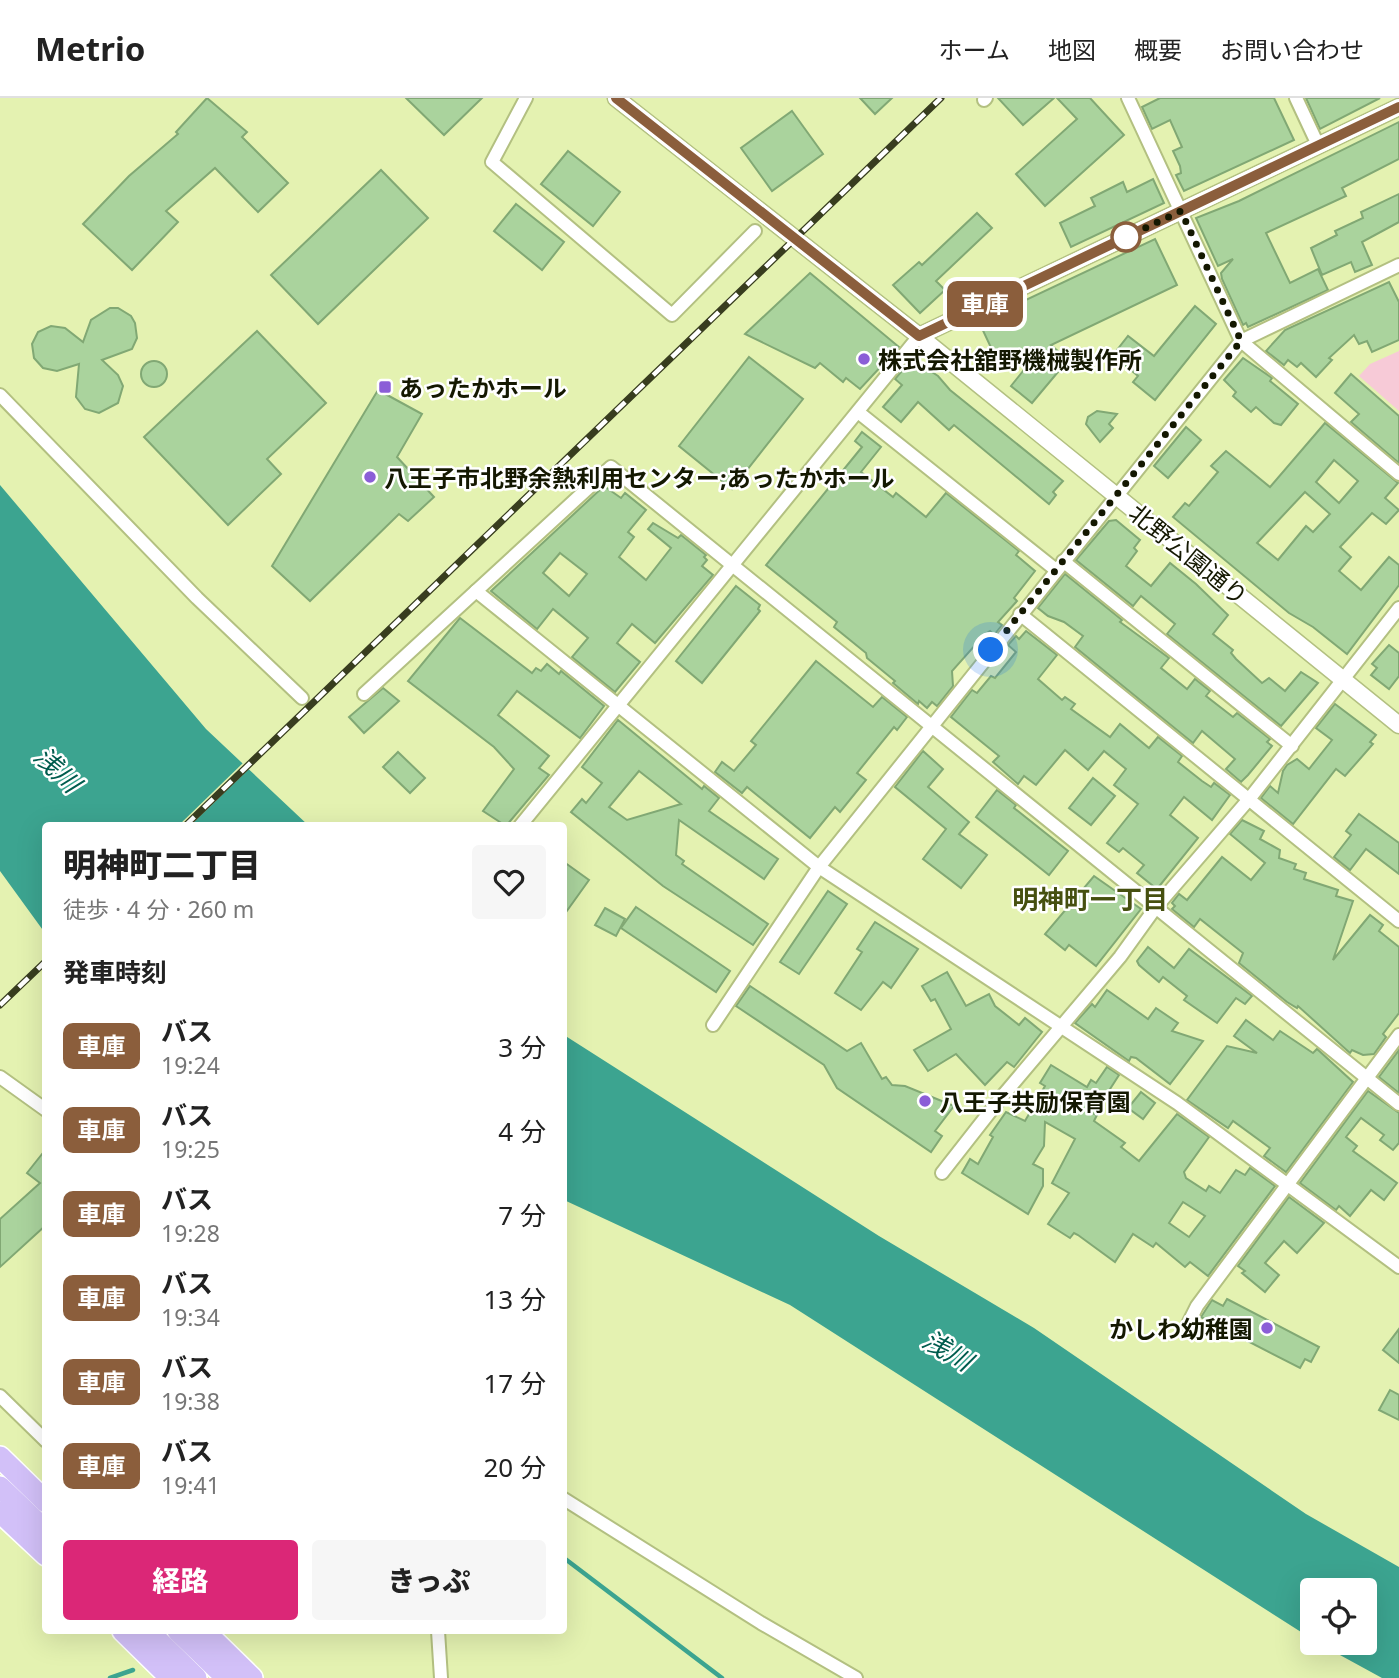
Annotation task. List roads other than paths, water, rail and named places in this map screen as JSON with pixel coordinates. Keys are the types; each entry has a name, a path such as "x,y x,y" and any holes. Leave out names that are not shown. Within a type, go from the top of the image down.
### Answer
{"highway":[{"path":"0,1440 42,1479"},
{"path":"0,1457 42,1498"},
{"path":"0,1487 42,1527"},
{"path":"0,1512 42,1551"},
{"path":"126,1634 171,1678"},
{"path":"151,1634 196,1678"},
{"path":"181,1634 227,1678"},
{"path":"207,1634 252,1678"}],"street":[{"path":"526,98 492,162 672,316 755,231"},
{"name":"北野公園通り","path":"616,98 919,336 1399,725"},
{"path":"1296,98 1318,145"},
{"path":"1132,100 1241,341 1399,474"},
{"path":"523,822 919,336 1399,107"},
{"path":"713,1025 819,867 1241,341 1399,265"},
{"path":"0,395 197,598 302,698"},
{"path":"858,412 1292,746"},
{"path":"364,694 611,467 1399,1104"},
{"path":"476,591 819,867 1177,1102 1399,1267"},
{"path":"942,1173 1120,957 1156,907 1250,798 1399,608"},
{"path":"1020,614 1399,921"},
{"path":"1188,1324 1197,1306 1399,1035"},
{"path":"0,1077 42,1107"},
{"path":"0,1396 42,1437"},
{"path":"567,1501 761,1623 856,1678"},
{"path":"438,1634 441,1678"}],"water":[{"name":"浅川","path":"0,485 206,729 305,822 42,822 42,929 0,871"},
{"name":"浅川","path":"567,1037 879,1236 1034,1328 1306,1514 1399,1567 1399,1678 1382,1678 1340,1655 1377,1655 1377,1578 1300,1578 1300,1631 790,1305 567,1201"}],"waterway":[{"path":"567,1560 722,1678"},
{"path":"110,1678 133,1670"}],"railway":[{"path":"189,822 941,98"},
{"path":"0,1005 42,965"}],"place":[{"name":"株式会社舘野機械製作所","path":"864,359"},
{"name":"あったかホール","path":"385,387"},
{"name":"八王子市北野余熱利用センター;あったかホール","path":"370,477"},
{"name":"八王子共励保育園","path":"925,1101"},
{"name":"かしわ幼稚園","path":"1267,1328"}],"district":[{"name":"明神町一丁目","path":"1090,899"}]}
